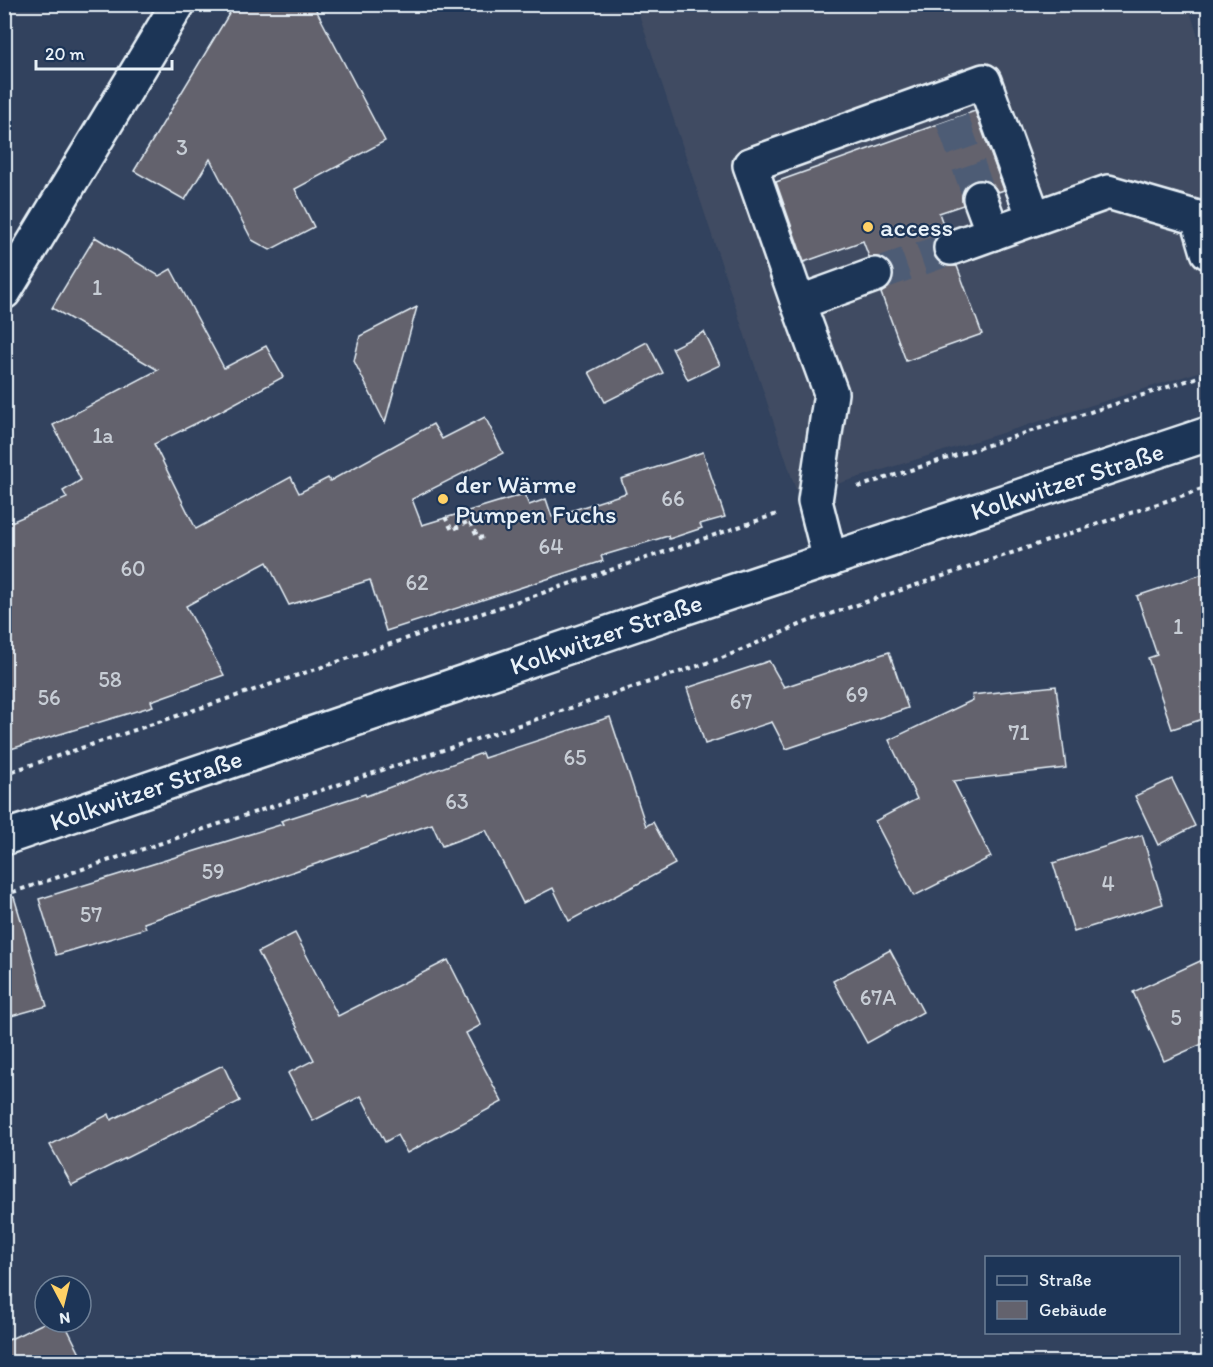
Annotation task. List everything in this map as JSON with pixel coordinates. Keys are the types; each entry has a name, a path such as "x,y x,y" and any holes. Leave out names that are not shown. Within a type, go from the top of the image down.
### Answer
{"main road":[{"path":"4,292 178,4"},
{"path":"830,560 815,501 831,393 750,165 947,107 984,81 1034,218"},
{"path":"951,248 1108,192 1198,218 1209,252"},
{"path":"980,198 993,233"},
{"path":"798,303 875,275"},
{"name":"Kolkwitzer Straße","path":"4,838 647,620 1209,434"}],"path":[{"path":"4,774 815,501 1209,374"},
{"path":"4,895 722,658 808,621 1209,487"},
{"path":"445,517 452,530 469,521 478,538 485,537"}],"shaded area":[{"path":"636,5 1188,5 1208,69 1208,369 798,496"}],"building":[{"path":"235,4 313,4 385,141 295,189 314,227 270,250 252,240 210,159 185,200 134,171"},
{"name":"access","path":"975,111 1004,190 998,192 991,183 983,179 974,180 966,186 962,194 963,205 939,213 945,230 936,236 933,245 934,255 939,263 957,266 982,334 906,361 881,293 889,287 893,279 893,269 887,261 879,257 869,257 863,241 804,262 776,182"},
{"path":"95,237 159,276 171,269 224,368 266,346 283,377 154,444 196,529 291,477 299,493 328,478 330,481 433,424 442,439 485,417 503,453 412,499 422,525 524,494 529,505 546,499 552,517 626,493 621,479 703,452 725,517 700,524 702,528 601,556 603,561 386,631 370,580 289,605 267,562 186,606 224,675 151,701 153,706 4,751 4,525 67,498 63,491 81,480 53,425 158,370 52,308"},
{"path":"417,307 385,423 354,361 360,336"},
{"path":"704,332 720,365 688,380 672,348"},
{"path":"647,342 663,373 605,402 589,372"},
{"path":"1209,572 1209,717 1172,729 1148,658 1157,655 1137,596"},
{"path":"889,652 908,708 786,749 772,722 705,744 687,688 769,661 784,687"},
{"path":"1056,686 1066,768 953,781 991,857 914,896 875,821 917,799 889,740 973,700 972,695"},
{"path":"610,717 646,826 653,822 675,864 569,921 553,888 523,903 486,830 442,846 432,824 144,923 146,928 56,955 39,899 283,824 281,821 365,794 366,796 482,753 484,758"},
{"path":"1172,779 1195,826 1158,845 1135,796"},
{"path":"1142,835 1163,904 1074,932 1053,863"},
{"path":"14,897 47,1006 4,1018 4,898"},
{"path":"295,933 338,1016 448,960 481,1025 466,1033 502,1102 407,1153 397,1135 385,1142 361,1096 313,1121 288,1073 314,1060 258,952"},
{"path":"890,950 923,1012 867,1043 833,981"},
{"path":"1209,957 1209,1041 1164,1061 1133,992"},
{"path":"223,1065 240,1101 72,1185 50,1145 109,1114 111,1120"},
{"path":"33,1328 33,1334 70,1334 84,1362 4,1362 4,1342"}],"tunnel":[{"path":"952,119 980,198"},
{"path":"875,275 951,248"}],"place":[{"name":"access","path":"868,227"},
{"name":"der Wärme Pumpen Fuchs","path":"443,499"}]}
